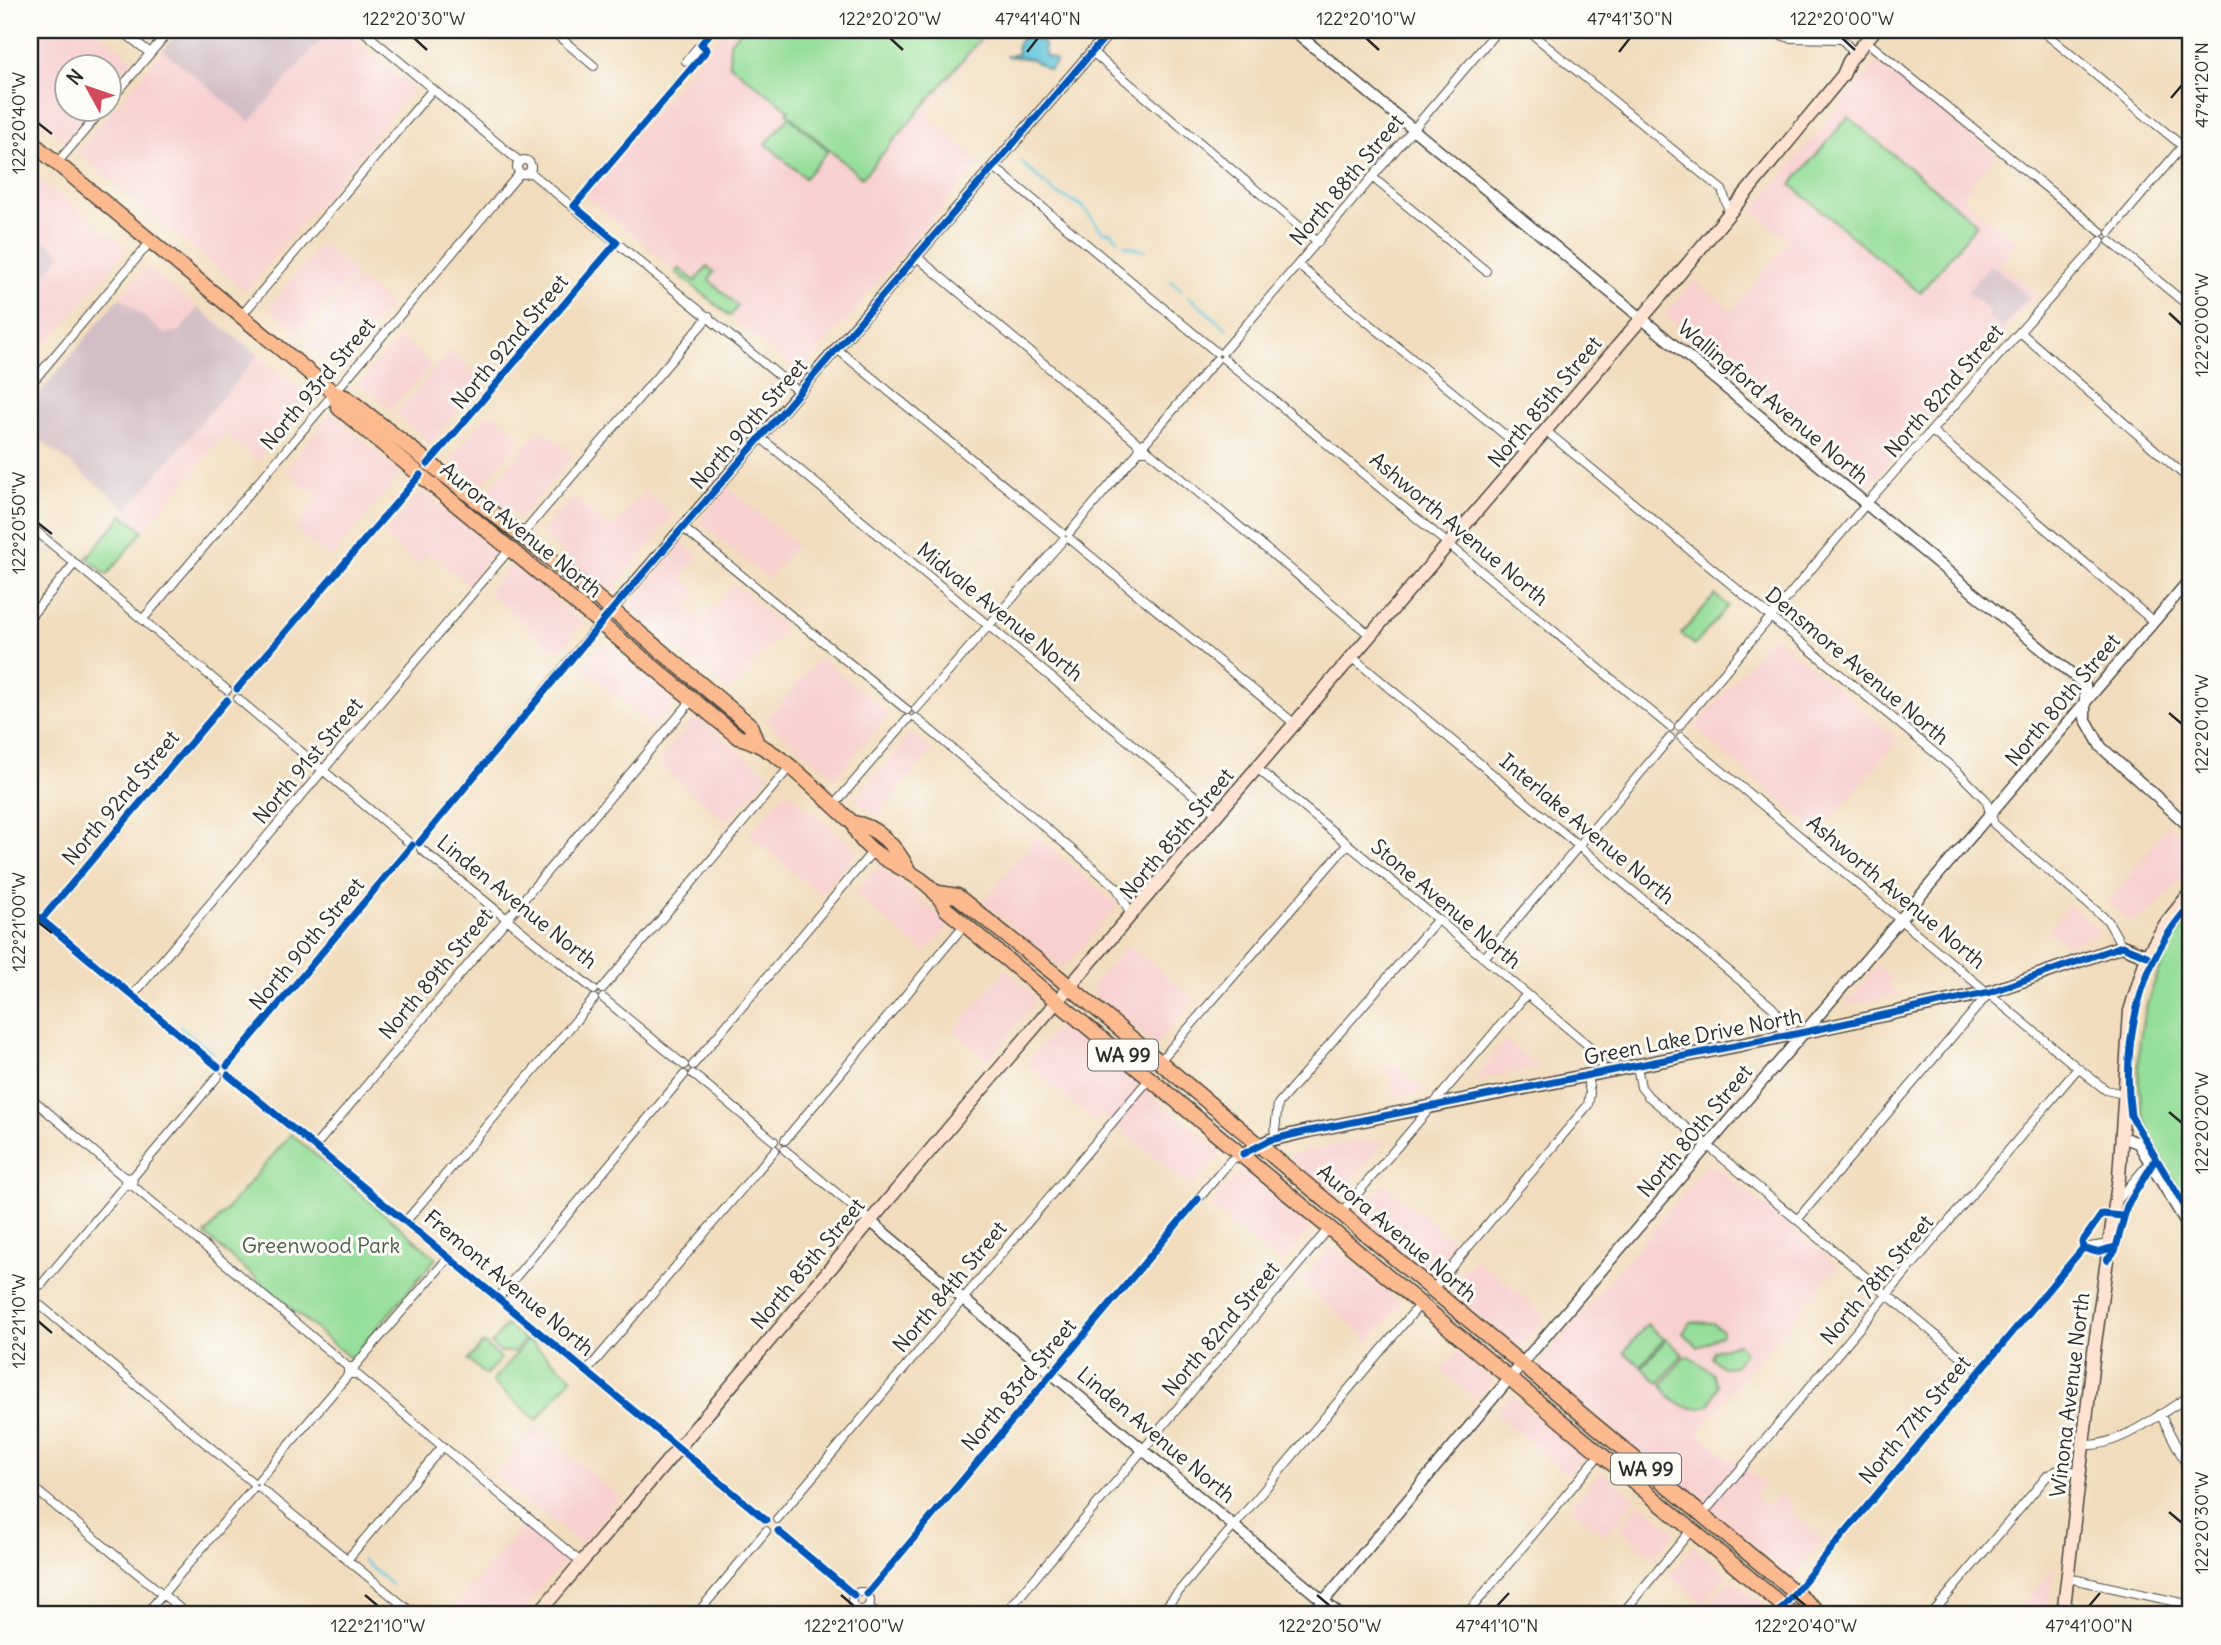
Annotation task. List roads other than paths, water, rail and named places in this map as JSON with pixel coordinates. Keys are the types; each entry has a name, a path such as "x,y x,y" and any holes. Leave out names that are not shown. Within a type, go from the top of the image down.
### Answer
{"highway":[{"name":"Aurora Avenue North","path":"32,149 57,163 334,393 347,398 424,469 458,506 738,737 756,741 789,768 853,823 857,836 873,851 889,863 907,868 939,893 946,909 1057,1002 1146,1083 1242,1154 1692,1529 1784,1612"},
{"name":"Aurora Avenue North","path":"424,469 499,519 612,610 750,724 756,741"},
{"path":"458,506 471,506 491,521 499,519"},
{"name":"Aurora Avenue North","path":"853,823 864,824 884,839 899,852 907,868"},
{"name":"Aurora Avenue North","path":"939,893 957,896 1070,987 1822,1615"}],"main road":[{"name":"North 85th Street","path":"537,1615 1730,214 1843,75 1874,30"},
{"name":"North 85th Street","path":"1843,75 1856,66 1885,30"},
{"name":"Winona Avenue North","path":"2063,1615 2115,1203 2130,1011 2147,956 2174,911 2191,892"},
{"path":"2122,946 2147,956"},
{"name":"Green Lake Drive North","path":"1242,1154 1274,1139 1784,1037 1990,992 2122,946"}],"street":[{"path":"121,30 150,53"},
{"path":"122,86 170,30"},
{"path":"362,30 520,162 517,167 617,242 799,392"},
{"path":"551,30 594,66"},
{"path":"686,61 713,30"},
{"name":"North 90th Street","path":"30,1290 42,1284 682,527 1111,30"},
{"name":"Wallingford Avenue North","path":"1293,30 2085,685 2085,718 2101,747 2191,828"},
{"name":"North 88th Street","path":"833,806 1498,30"},
{"path":"1527,30 1722,190 1730,214"},
{"path":"1764,30 1790,38 1842,39 1855,54"},
{"path":"2041,30 2191,153"},
{"path":"1872,46 2191,308"},
{"path":"1092,52 1318,242"},
{"path":"241,316 433,89"},
{"path":"57,163 92,122"},
{"name":"North 82nd Street","path":"1674,726 2191,136"},
{"name":"Ashworth Avenue North","path":"994,167 1220,356 1674,726"},
{"name":"North 93rd Street","path":"143,619 525,172"},
{"path":"1372,177 1486,271"},
{"path":"30,385 151,241"},
{"name":"North 92nd Street","path":"237,689 617,242"},
{"path":"917,257 1371,636"},
{"path":"1297,265 1527,453"},
{"path":"520,536 709,316"},
{"path":"2020,332 2191,481"},
{"path":"837,349 1296,724"},
{"name":"Densmore Avenue North","path":"1546,431 1977,789 1986,800 1994,824 2108,921 2122,946"},
{"path":"1932,431 2154,622"},
{"name":"Midvale Avenue North","path":"761,438 1218,814"},
{"path":"30,526 227,690 237,689 238,699 227,700 227,690"},
{"path":"682,527 912,714 1117,888 1132,916"},
{"name":"North 91st Street","path":"133,995 510,549"},
{"path":"30,617 75,563"},
{"name":"North 80th Street","path":"1311,1615 1520,1365 2191,578"},
{"name":"Interlake Avenue North","path":"1353,657 1772,1007 1782,1021 1784,1037"},
{"name":"Linden Avenue North","path":"238,699 507,918 775,1145"},
{"name":"North 89th Street","path":"316,1145 693,699"},
{"name":"North 92nd Street","path":"41,920 227,700"},
{"path":"1670,738 1674,740 1681,737 1674,726"},
{"path":"1484,958 1670,738 1674,726"},
{"name":"Ashworth Avenue North","path":"1681,737 2078,1068 2106,1090 2123,1094"},
{"path":"406,1221 789,768"},
{"name":"Stone Avenue North","path":"1258,769 1593,1049 1603,1072"},
{"path":"1160,1061 1348,844"},
{"path":"499,1297 873,851"},
{"name":"Fremont Avenue North","path":"30,910 766,1520"},
{"path":"1274,1139 1278,1104 1438,919"},
{"path":"587,1371 775,1145 785,1145 965,924"},
{"path":"1797,1220 1990,992"},
{"path":"1341,1213 1527,994"},
{"path":"1637,1066 1644,1092 1979,1371"},
{"name":"North 78th Street","path":"1702,1515 2078,1068"},
{"path":"1433,1289 1588,1105 1590,1093 1587,1076"},
{"name":"North 84th Street","path":"776,1519 1146,1083"},
{"path":"30,1097 582,1563"},
{"path":"2122,1137 2136,1141 2191,1231"},
{"name":"Linden Avenue North","path":"785,1145 870,1221 1340,1615"},
{"name":"North 83rd Street","path":"867,1594 1231,1160 1242,1154"},
{"path":"2115,1203 2150,1162"},
{"name":"North 82nd Street","path":"1004,1615 1330,1227"},
{"name":"North 77th Street","path":"1784,1612 1795,1592 2083,1248 2109,1244"},
{"path":"145,1615 449,1257"},
{"path":"30,1303 41,1306 415,1615"},
{"path":"1159,1615 1421,1303"},
{"path":"2084,1445 2107,1443 2191,1395"},
{"path":"2160,1414 2191,1474"},
{"path":"347,1560 443,1446"},
{"path":"1466,1615 1600,1454"},
{"path":"1931,1615 2048,1475 2057,1470 2081,1472"},
{"path":"30,1485 188,1615"},
{"path":"696,1615 766,1531 766,1520 776,1519 780,1526 778,1531"},
{"path":"1621,1615 1692,1529"},
{"path":"766,1531 778,1531 854,1595"},
{"path":"2068,1577 2191,1605"},
{"path":"859,1592 867,1594 870,1601 868,1606 863,1609 856,1607 852,1601 854,1595 859,1592"},
{"path":"868,1606 879,1615"},
{"path":"849,1615 856,1607"}],"water":[{"path":"1031,36 1044,44 1045,56 1056,62 1049,70 1031,59 1006,56 1018,54 1017,44 1023,37"}],"waterway":[{"path":"1021,162 1055,193 1081,205 1102,231 1112,233 1118,240"},
{"path":"1125,245 1145,251"},
{"path":"1171,281 1181,290"},
{"path":"1188,296 1227,329"},
{"path":"180,1026 214,1054"},
{"path":"362,1560 391,1584"}],"park label":[{"name":"Greenwood Park","path":"321,1246"}]}
